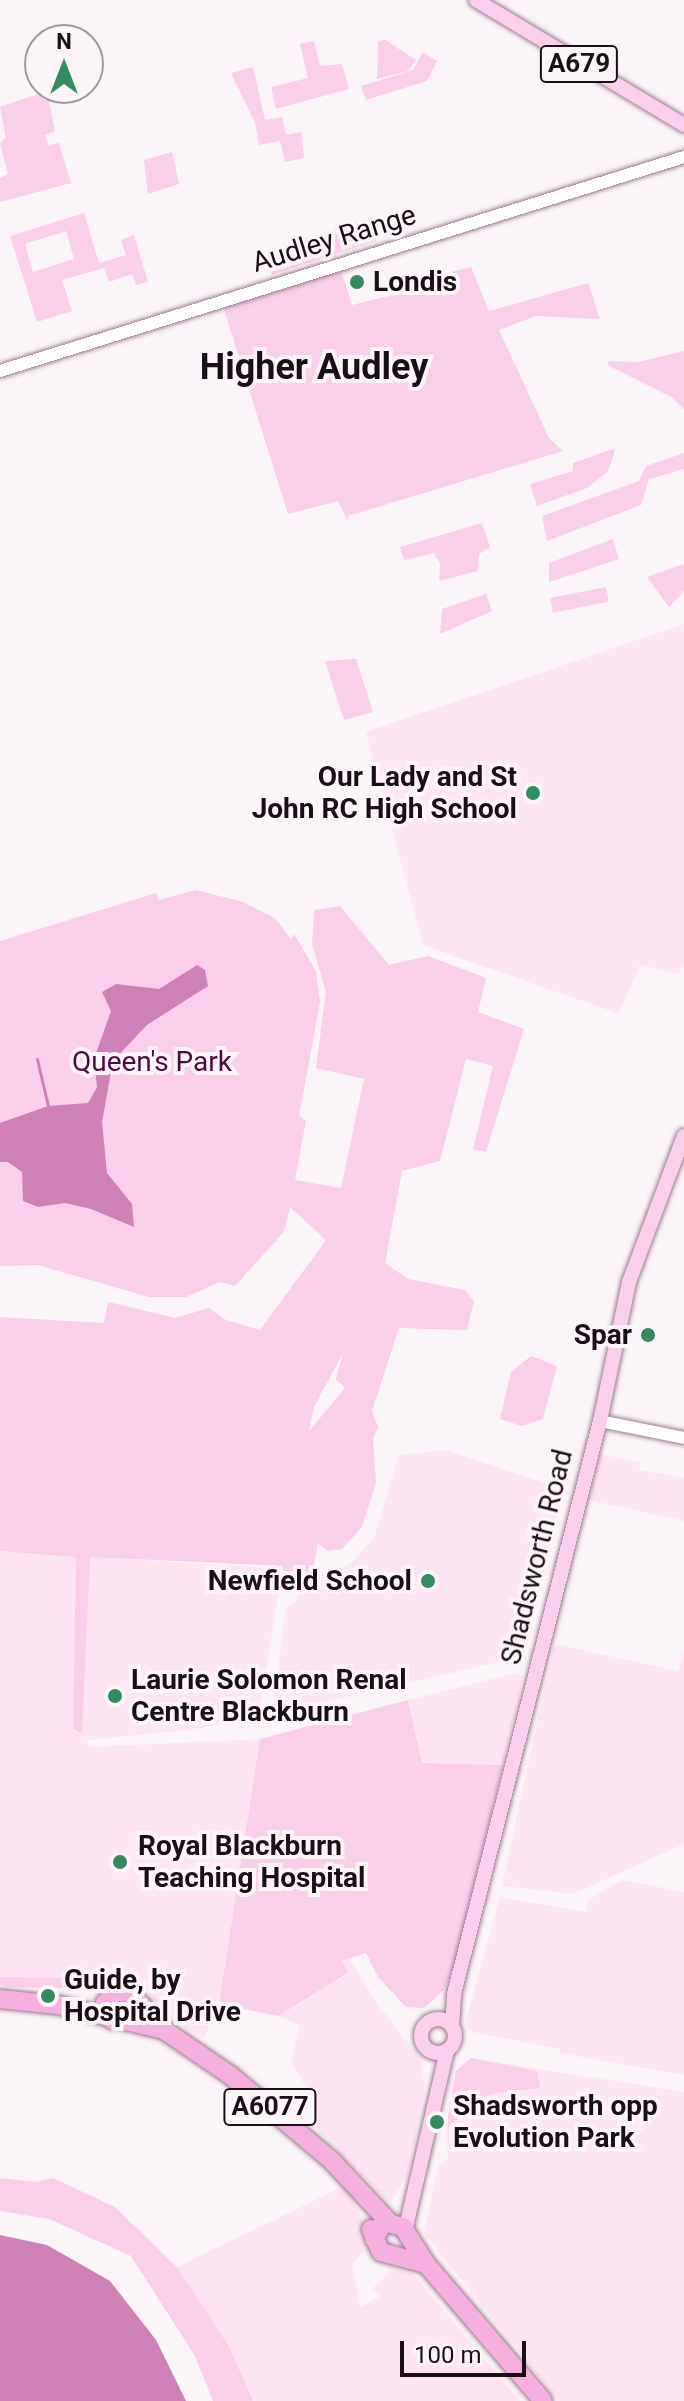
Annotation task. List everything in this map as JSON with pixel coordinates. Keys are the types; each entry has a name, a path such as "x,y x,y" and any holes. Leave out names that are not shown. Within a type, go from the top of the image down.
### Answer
{"highway":[{"name":"A6077","path":"58,2005 122,1990 136,1999 164,2030 282,2116 397,2227 543,2401"},
{"path":"110,1994 105,2008 118,2022 136,2014 136,1999"},
{"name":"A6077","path":"0,1999 58,2005 118,2022 164,2030"},
{"name":"A6077","path":"364,2198 374,2239 381,2252 396,2253 426,2264"},
{"path":"374,2239 376,2229 397,2227 406,2242 396,2253"}],"main road":[{"name":"A679","path":"476,0 684,125"},
{"name":"Shadsworth Road","path":"397,2227 412,2196 447,2050 454,2041 454,1994 600,1421 644,1233 684,1136"},
{"name":"Shadsworth Road","path":"437,2087 422,2032 454,1994"},
{"path":"432,2020 452,2026"},
{"path":"425,2046 433,2052 447,2050"}],"street":[{"name":"Audley Range","path":"0,371 684,157"},
{"path":"600,1421 684,1438"}],"shaded area":[{"name":"Our Lady and St John RC High School","path":"684,624 684,964 678,974 640,965 619,1014 423,945 366,732"},
{"path":"197,965 205,970 208,986 147,1025 113,1061 102,1122 107,1173 132,1204 134,1227 91,1209 65,1203 38,1207 23,1201 22,1172 8,1162 0,1162 0,1123 48,1106 88,1103 97,1087 94,1059 111,1011 102,992 116,984 159,989"},
{"name":"Newfield School","path":"446,1450 567,1491 557,1512 527,1650 521,1657 272,1714 286,1608 296,1602 298,1591 310,1587 313,1573 329,1575 350,1564 374,1538 399,1455"},
{"path":"600,1454 640,1463 639,1470 684,1478 684,1521 589,1500"},
{"name":"Royal Blackburn Teaching Hospital","path":"0,1551 282,1569 259,1716 189,1730 87,1740 88,1747 260,1739 219,2004 204,2038 151,2008 146,1981 0,1977"},
{"path":"554,1644 678,1671 684,1652 684,1844 573,1894 502,1886"},
{"path":"517,1673 523,1677 503,1765 422,1763 408,1700"},
{"path":"621,1880 684,1892 684,2075 560,2053 560,2049 473,2032 465,2024 500,1897 587,1912 588,1900"},
{"path":"350,1959 377,2003 421,2060 425,2086 408,2174 390,2204 313,2124 303,2103 307,2089 291,2063 300,2025 278,2016 348,1974 342,1961"},
{"path":"471,2058 684,2092 684,2401 558,2401 424,2233 438,2167 448,2159 446,2128 456,2071"},
{"path":"346,2185 364,2224 365,2250 352,2264 361,2308 380,2296 373,2288 395,2268 414,2275 520,2401 253,2401 229,2346 177,2267"},
{"path":"0,2235 47,2245 110,2281 156,2340 186,2401 0,2401"}],"green space":[{"path":"384,39 416,60 408,71 377,79 378,42"},
{"path":"314,41 320,66 342,64 349,89 276,109 271,87 308,78 300,44"},
{"path":"423,52 437,61 427,81 366,100 361,86 413,70"},
{"path":"253,67 265,120 282,117 286,135 301,132 304,158 285,162 280,141 259,145 255,123 231,73"},
{"path":"24,99 24,104 50,104 55,131 45,135 48,145 59,143 71,183 0,202 0,178 8,174 0,143 6,138 0,107"},
{"path":"172,152 179,184 148,194 144,160"},
{"path":"84,213 99,263 126,255 121,240 134,235 148,282 136,285 132,274 109,282 104,268 62,280 72,311 37,322 10,236","holes":["66,231 74,259 33,272 25,244"]},
{"path":"355,222 371,223 376,241 272,275 264,251"},
{"path":"471,267 489,311 588,283 600,319 536,316 499,330 549,438 563,451 348,516 348,521 338,501 288,514 223,306 341,270 352,305 405,292 406,283"},
{"path":"684,351 684,409 673,398 609,366 608,361 638,362"},
{"path":"616,448 608,471 587,488 537,506 530,484 573,471 573,463"},
{"path":"684,453 684,469 649,479 641,505 547,541 542,516 639,481 646,466"},
{"path":"482,523 490,547 479,554 478,571 439,581 440,563 434,553 404,560 400,547"},
{"path":"613,539 619,559 549,582 549,563"},
{"path":"684,564 684,591 669,607 647,577"},
{"path":"606,587 609,602 553,613 550,598"},
{"path":"486,594 492,611 440,634 442,609"},
{"path":"356,659 373,712 344,720 325,661"},
{"name":"Queen's Park","path":"196,890 243,902 275,918 291,939 294,934 316,971 320,1002 299,1116 306,1121 295,1180 341,1188 364,1079 316,1068 326,992 312,944 314,910 340,906 389,965 428,956 486,978 478,1012 524,1029 486,1152 473,1149 493,1066 466,1059 440,1161 402,1171 385,1263 408,1279 465,1290 474,1302 467,1330 399,1328 372,1411 378,1427 373,1439 376,1483 362,1527 342,1549 327,1551 318,1543 310,1587 293,1593 282,1566 90,1557 82,1734 73,1729 76,1557 0,1551 0,1317 104,1323 108,1302 175,1318 209,1308 226,1320 260,1330 326,1240 290,1207 284,1232 235,1286 220,1282 186,1297 149,1297 38,1265 0,1266 0,941 156,893 159,900","holes":["343,1353 336,1379 345,1388 309,1431 314,1407"]},
{"path":"531,1356 557,1366 543,1419 522,1426 500,1419 511,1372"},
{"path":"408,1700 422,1763 503,1765 458,1957 444,1990 424,2008 406,2007 378,1977 366,1953 342,1961 348,1973 278,2016 219,2004 260,1739"},
{"path":"0,1977 107,1978 91,1989 11,1987 0,1985"},
{"path":"471,2058 537,2071 540,2088 490,2094 446,2128 456,2071"},
{"path":"0,2178 35,2182 53,2178 115,2207 177,2267 229,2346 253,2401 213,2401 195,2356 131,2256 49,2219 0,2211"}],"waterway":[{"path":"37,1059 48,1106"}],"place":[{"name":"Londis","path":"357,282"},
{"name":"Our Lady and St John RC High School","path":"533,793"},
{"name":"Spar","path":"648,1335"},
{"name":"Newfield School","path":"428,1581"},
{"name":"Laurie Solomon Renal Centre Blackburn","path":"115,1696"},
{"name":"Royal Blackburn Teaching Hospital","path":"120,1862"},
{"name":"Guide, by Hospital Drive","path":"48,1996"},
{"name":"Shadsworth opp Evolution Park","path":"437,2122"}],"district":[{"name":"Higher Audley","path":"314,368"}]}
